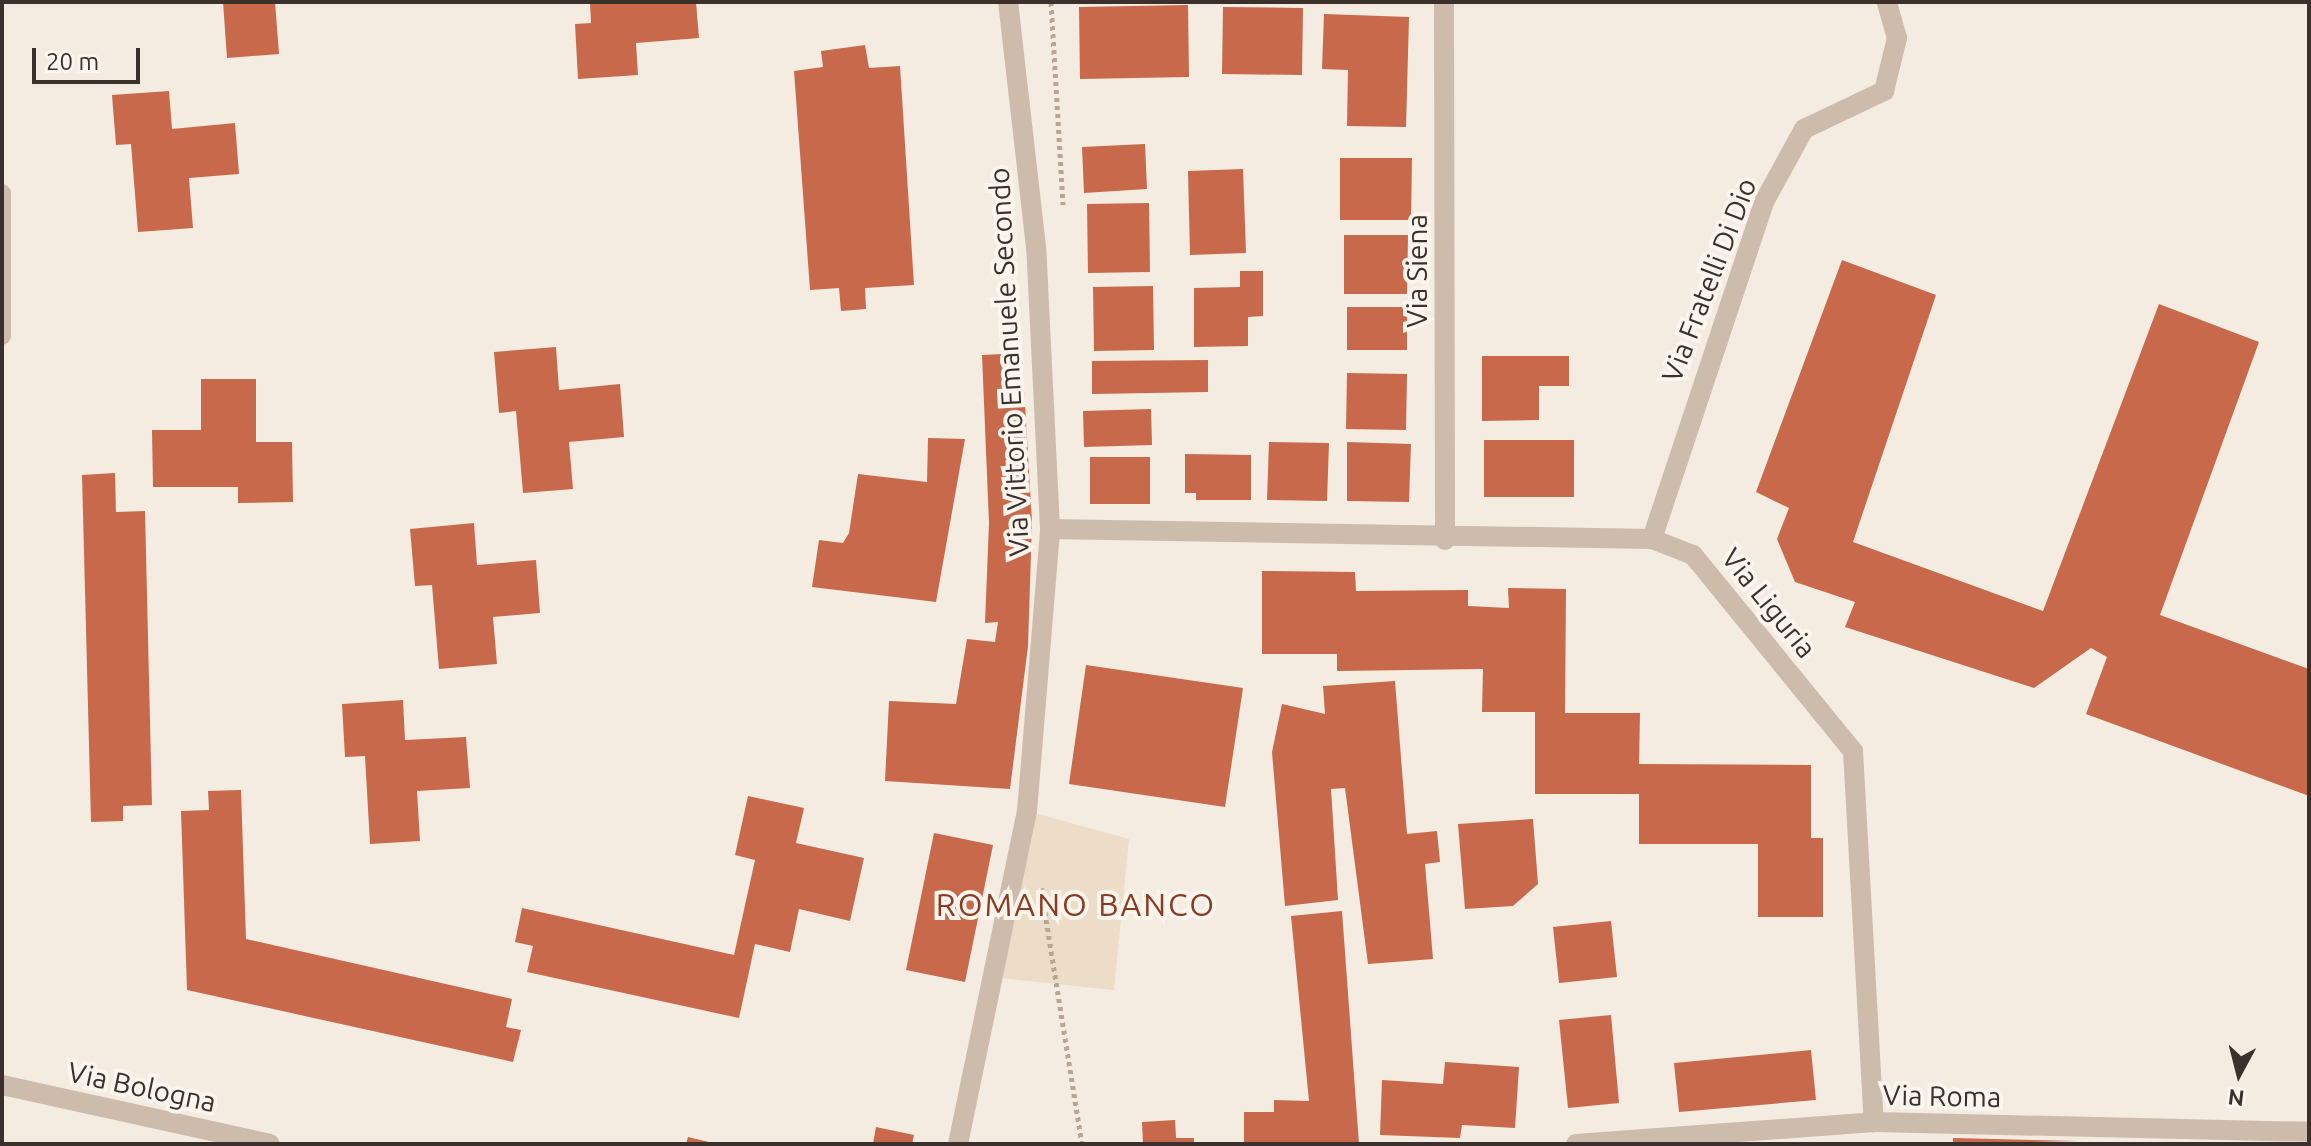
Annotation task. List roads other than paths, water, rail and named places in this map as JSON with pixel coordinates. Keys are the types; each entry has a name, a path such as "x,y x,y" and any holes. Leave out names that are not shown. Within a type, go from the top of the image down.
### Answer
{"street":[{"name":"Via Vittorio Emanuele Secondo","path":"958,1144 984,1004 1027,811 1050,529 1036,247 1008,2"},
{"name":"Via Siena","path":"1444,2 1445,540"},
{"name":"Via Fratelli Di Dio","path":"1652,539 1676,450 1764,202 1804,129 1884,91 1897,38 1887,2"},
{"name":"Via Liguria","path":"1050,529 1445,540 1652,539 1693,555 1853,751 1874,1122"},
{"name":"Via Bologna","path":"2,1085 270,1144"},
{"name":"Via Roma","path":"1576,1144 1874,1122 2309,1132"}],"lane":[{"path":"2,193 2,336"}],"district":[{"name":"ROMANO BANCO","path":"1076,904"}]}
